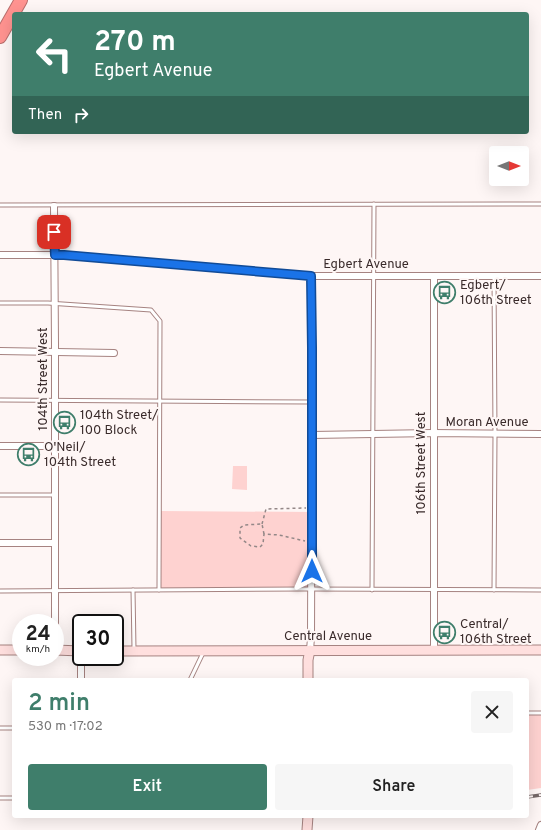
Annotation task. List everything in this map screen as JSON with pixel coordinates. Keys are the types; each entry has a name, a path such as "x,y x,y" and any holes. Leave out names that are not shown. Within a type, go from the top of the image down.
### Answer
{"highway":[{"path":"14,12 21,0"},
{"path":"0,37 12,16"}],"main road":[{"path":"0,650 12,650"},
{"path":"308,678 308,660 310,650"},
{"name":"Central Avenue","path":"124,651 541,650"},
{"path":"307,830 308,818"}],"street":[{"name":"104th Street West","path":"54,206 55,614"},
{"name":"Egbert Avenue","path":"0,255 64,255 311,276 541,276"},
{"path":"310,650 312,638 311,276"},
{"name":"106th Street West","path":"434,276 434,650"},
{"path":"0,351 114,353"},
{"name":"Moran Avenue","path":"312,435 433,433 541,434"},
{"path":"0,446 54,446"},
{"path":"0,543 54,542"},
{"path":"81,678 82,666"},
{"path":"539,830 541,825"}],"lane":[{"path":"372,590 374,204"},
{"path":"0,206 541,204"},
{"path":"494,276 496,434 494,590"},
{"path":"0,303 55,303 151,310 160,321 159,590"},
{"path":"0,400 312,402"},
{"path":"0,495 54,495"},
{"path":"0,590 541,590"},
{"path":"133,590 134,651"},
{"path":"191,678 204,651"},
{"path":"529,713 541,713"},
{"path":"0,728 12,728"},
{"path":"0,798 12,798"}],"path":[{"path":"262,524 244,525 240,528 240,538 251,546 260,547 263,544 264,534 262,524 266,509 304,508"},
{"path":"264,534 279,535 304,541"}],"shaded area":[{"path":"233,466 247,466 247,490 232,489"},
{"path":"160,511 312,512 312,587 159,590"},
{"path":"529,713 541,713 541,788 529,790"}],"railway":[{"path":"529,797 541,795"}],"place":[{"name":"Egbert/ 106th Street","path":"444,293"},
{"name":"104th Street/ 100 Block","path":"64,423"},
{"name":"O'Neil/ 104th Street","path":"29,455"},
{"name":"Central/ 106th Street","path":"444,632"}],"route":[{"path":"54,232 55,255 311,276 312,571"}]}
